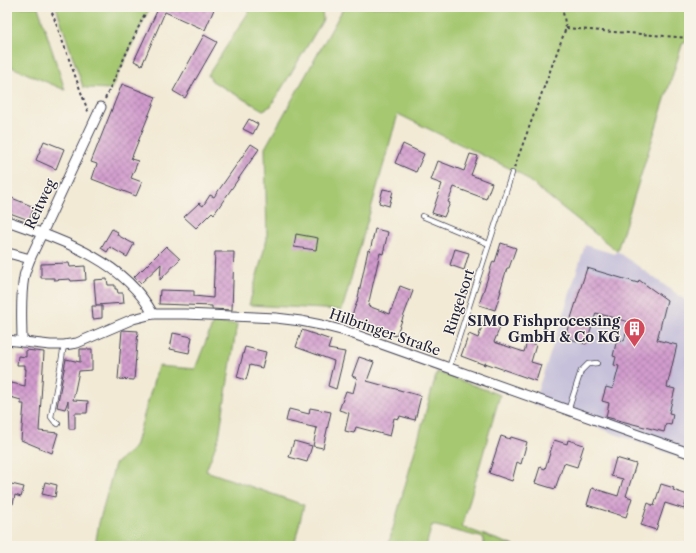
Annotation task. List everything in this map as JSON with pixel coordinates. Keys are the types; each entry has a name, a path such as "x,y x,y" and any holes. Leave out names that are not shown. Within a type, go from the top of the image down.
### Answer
{"street":[{"name":"Reitweg","path":"22,342 22,295 24,277 30,259 101,107"},
{"path":"7,221 41,233 78,249 112,267 140,294 148,304 153,314"},
{"path":"7,254 30,259"},
{"name":"Hilbringer Straße","path":"7,340 50,345 77,343 132,319 153,314 276,318 301,321 345,331 689,453"}],"lane":[{"name":"Ringelsort","path":"448,368 512,173"},
{"path":"422,216 489,244"},
{"path":"58,424 51,417 62,363 64,345"},
{"path":"568,410 581,370 588,364 597,363"}],"path":[{"path":"50,7 87,112 94,122"},
{"path":"101,107 148,7"},
{"path":"512,173 566,28 562,7"},
{"path":"566,28 689,38"}],"shaded area":[{"path":"585,245 614,254 617,251 689,303 689,461 533,404"}],"green space":[{"path":"7,7 38,7 65,90 7,65"},
{"path":"56,7 150,7 111,89 83,87"},
{"path":"252,7 316,7 322,10 323,20 271,106 263,110 212,81 208,75"},
{"path":"344,7 689,7 689,42 683,42 617,251 519,173 398,114 342,310 249,305 267,239 265,148"},
{"path":"213,323 237,324 219,437 206,471 304,505 294,546 95,546 99,523 115,464 135,447 158,366 195,369"},
{"path":"437,372 500,395 462,527 515,546 483,546 484,538 432,525 426,546 388,546"}],"building":[{"path":"154,7 215,7 205,30 165,12 142,65 134,61 158,9"},
{"path":"204,35 217,42 185,98 173,91"},
{"path":"122,84 156,97 131,159 138,161 131,178 142,182 136,196 92,179 97,164 91,162"},
{"path":"249,119 258,124 253,134 243,129"},
{"path":"44,141 64,149 56,169 36,160"},
{"path":"251,144 259,149 214,214 212,212 196,228 184,217 199,203 203,206 210,195 214,197"},
{"path":"403,144 424,154 416,172 395,163"},
{"path":"470,154 478,156 471,175 492,183 486,199 454,187 448,202 450,203 444,217 432,213 442,184 431,180 438,161 464,171"},
{"path":"383,189 393,191 389,206 379,203"},
{"path":"7,196 34,207 29,220 7,212"},
{"path":"112,229 118,232 117,235 134,244 127,257 110,247 107,252 101,248"},
{"path":"375,229 388,232 383,254 380,253 368,306 390,314 400,286 413,291 396,336 350,320 357,302 368,250 370,251"},
{"path":"296,234 318,238 316,250 294,247"},
{"path":"501,243 516,248 509,268 507,268 495,310 479,305 493,261 495,262"},
{"path":"166,246 180,259 160,280 161,264 141,283 134,277"},
{"path":"455,249 469,253 464,270 450,265"},
{"path":"215,252 234,252 232,310 212,309 212,306 159,304 160,290 194,291 194,296 213,298"},
{"path":"69,263 70,267 85,266 86,280 71,281 70,279 54,280 54,278 41,278 41,264"},
{"path":"587,268 638,283 639,280 667,300 657,340 677,345 667,387 675,389 669,413 673,414 671,425 666,424 664,432 606,417 609,403 602,401 606,387 613,389 619,366 614,365 616,357 613,356 617,339 624,341 629,322 596,313 586,344 565,337"},
{"path":"107,279 108,285 115,285 115,289 117,289 118,293 123,293 124,303 96,305 94,280"},
{"path":"92,306 102,306 102,318 93,319"},
{"path":"484,321 500,327 494,342 524,352 527,342 536,345 531,362 541,365 536,381 461,356 469,334 478,338"},
{"path":"122,330 138,331 134,380 118,379"},
{"path":"302,330 331,340 328,349 345,352 336,389 328,386 334,361 296,347"},
{"path":"173,333 192,337 189,353 170,349"},
{"path":"245,347 266,352 262,368 250,365 246,380 237,377"},
{"path":"80,349 92,349 92,370 79,371 73,400 88,401 87,413 75,413 75,429 69,429 68,401 65,409 57,407 66,359 80,362"},
{"path":"26,350 44,352 39,431 58,433 52,453 21,440 24,404 21,404 21,400 7,396 7,382 25,386 25,365 17,365 18,356 26,357"},
{"path":"359,357 374,362 367,381 421,396 415,420 400,416 399,419 394,418 390,436 356,427 354,433 345,431 349,413 339,410 346,391 353,393 357,378 352,376"},
{"path":"310,408 331,412 323,448 313,446 317,428 286,421 289,409 309,414"},
{"path":"501,436 510,439 511,437 527,442 521,464 517,462 512,481 489,473"},
{"path":"554,440 567,444 568,440 584,445 577,467 564,463 555,489 535,483 540,467 545,469"},
{"path":"294,441 312,446 307,462 289,457"},
{"path":"616,458 636,464 626,496 632,498 626,517 587,505 592,488 618,496 623,479 611,476"},
{"path":"45,482 57,485 55,497 42,494"},
{"path":"7,483 24,487 21,497 15,495 13,504 7,503"},
{"path":"661,484 674,488 673,490 688,495 684,509 665,503 656,530 641,525 648,503 654,506"}],"place":[{"name":"SIMO Fishprocessing GmbH & Co KG","path":"635,348"}]}
